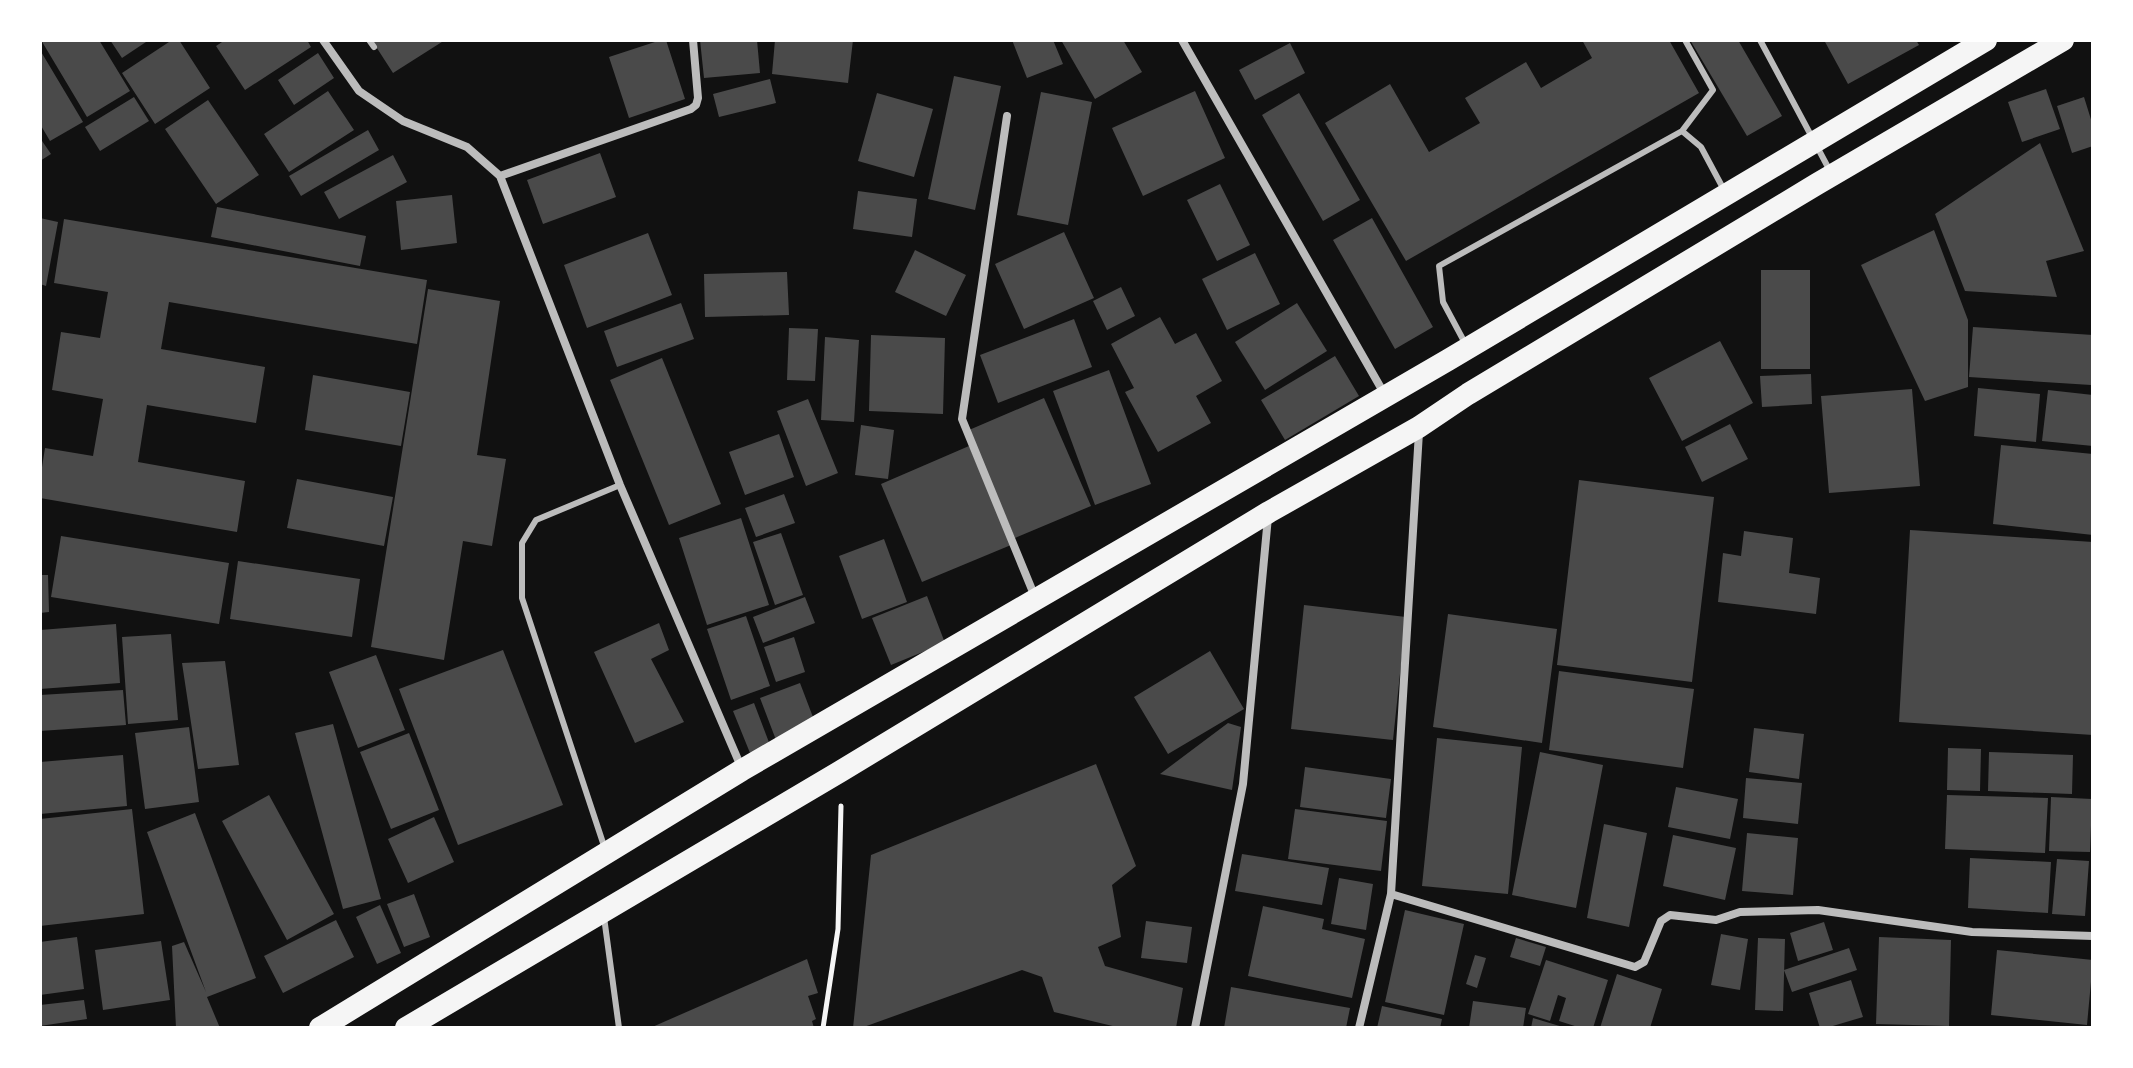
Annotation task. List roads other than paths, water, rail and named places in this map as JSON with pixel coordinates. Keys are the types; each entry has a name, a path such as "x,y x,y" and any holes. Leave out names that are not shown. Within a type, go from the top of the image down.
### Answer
{"highway":[{"path":"320,1028 344,1022 742,770 1448,360 1986,40"},
{"path":"406,1028 841,771 1269,512 1419,427 1468,394 1832,175 2063,40"},
{"path":"1448,360 1468,394"}],"street":[{"path":"323,40 359,91 403,121 467,147 500,176 620,485 742,770"},
{"path":"500,176 691,109 698,98 693,40"},
{"path":"1182,40 1386,395"},
{"path":"1007,116 962,419 1035,598"},
{"path":"1359,1028 1391,894 1419,427"},
{"path":"1195,1028 1243,784 1269,512"},
{"path":"1391,894 1635,967 1644,962 1661,921 1670,915 1716,920 1740,912 1818,910 1972,932 2093,936"}],"lane":[{"path":"369,40 374,47"},
{"path":"1468,348 1443,302 1439,266 1682,131 1713,90 1685,40"},
{"path":"1760,40 1832,175"},
{"path":"1682,131 1701,147 1726,194"},
{"path":"607,853 522,598 522,543 536,520 620,485"},
{"path":"603,912 619,1028"}]}
